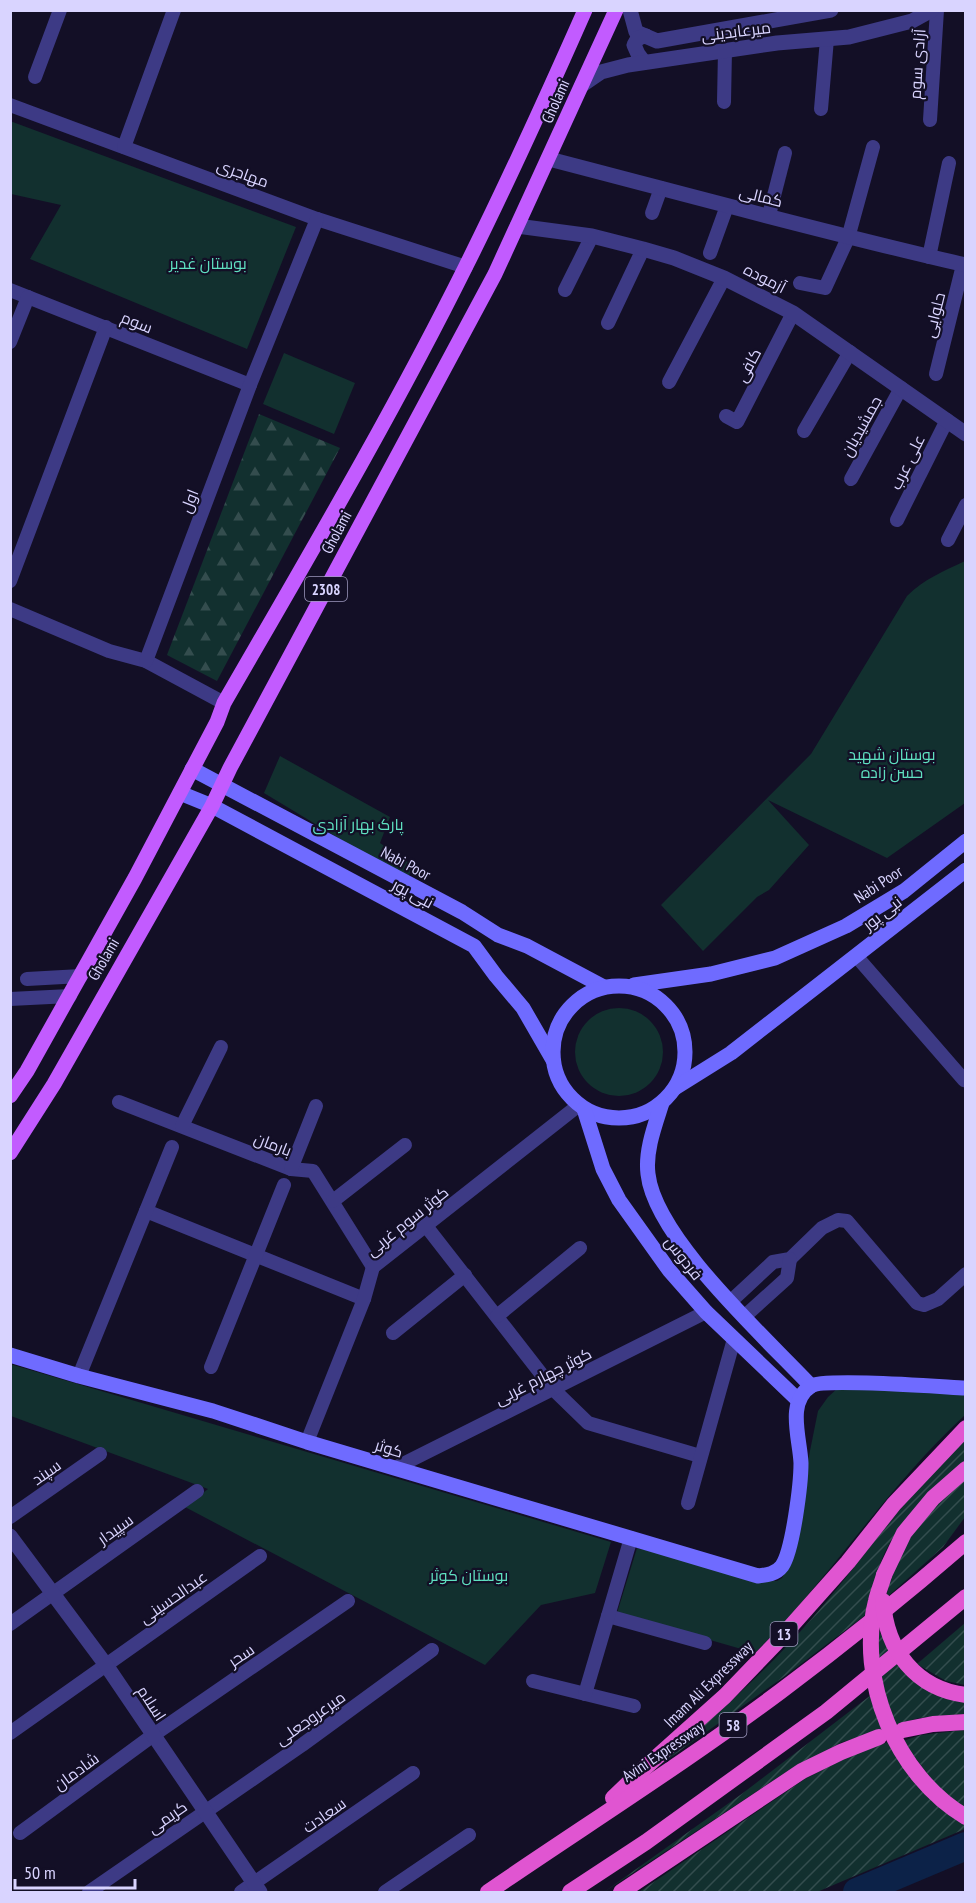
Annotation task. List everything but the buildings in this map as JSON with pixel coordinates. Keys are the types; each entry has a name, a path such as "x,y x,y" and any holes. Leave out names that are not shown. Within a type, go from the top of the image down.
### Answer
{"highway":[{"name":"Imam Ali Expressway","path":"587,1825 639,1773 725,1696 776,1643 848,1562 894,1504 936,1457 966,1428"},
{"path":"966,1469 933,1498 904,1533 884,1575 876,1602 872,1635 874,1680 883,1714 901,1750 916,1773 940,1799 966,1817"},
{"name":"Avini Expressway","path":"488,1893 677,1765 781,1691 896,1601 966,1542"},
{"path":"884,1575 884,1618 891,1640 908,1666 924,1682 966,1695"},
{"path":"570,1893 646,1842 826,1712 966,1597"},
{"path":"903,1730 933,1724 966,1722"},
{"path":"621,1893 802,1771 840,1752 879,1737"}],"main road":[{"name":"Gholami","path":"10,1096 70,996 180,793 217,722 224,703 336,509 466,267 585,10"},
{"name":"Gholami","path":"10,1153 54,1084 212,806 495,274 616,10"},
{"name":"Nabi Poor","path":"192,769 462,912 498,935 527,946 604,987"},
{"name":"نبی پور","path":"180,793 212,806 474,946 523,1008 553,1060"},
{"name":"Nabi Poor","path":"629,986 711,974 775,958 846,926 904,891 966,841"},
{"name":"نبی پور","path":"675,1088 731,1053 966,870"},
{"path":"629,986 647,991 663,1002 675,1016 682,1033 685,1052 682,1071 675,1088 662,1103 644,1113 624,1118 604,1117 582,1107 566,1092 553,1060 554,1040 560,1022 571,1006 586,994 604,987 629,986"},
{"name":"فردوس","path":"662,1103 649,1150 648,1173 652,1195 684,1248 730,1302 810,1386"},
{"name":"فردوس","path":"582,1107 603,1169 619,1200 669,1270 706,1312 798,1401"},
{"name":"کوثر","path":"10,1355 79,1376 213,1411 307,1442 758,1576 770,1575 782,1566 791,1542 801,1464 796,1416 798,1401"},
{"path":"798,1401 810,1386 817,1384 850,1383 965,1388"}],"street":[{"path":"35,77 60,10"},
{"path":"123,147 174,10"},
{"path":"630,10 636,32 646,36"},
{"name":"میرعابدینی","path":"646,36 657,40 831,10"},
{"name":"میرعابدینی","path":"582,85 601,72 644,62 725,50 849,38 912,21 932,10"},
{"name":"آزادی سوم","path":"930,120 937,10"},
{"path":"644,62 634,45 638,38 646,36"},
{"path":"821,109 827,39"},
{"path":"724,102 725,50"},
{"name":"مهاجری","path":"10,105 317,219 466,267"},
{"path":"800,283 825,288 848,238 873,147"},
{"path":"769,216 785,153"},
{"name":"کمالی","path":"549,159 848,238 964,265"},
{"path":"929,257 949,163"},
{"path":"652,213 661,188"},
{"path":"710,253 727,206"},
{"name":"اول","path":"147,661 250,385 317,219"},
{"name":"آزموده","path":"517,226 592,236 674,258 723,278 794,313 966,434"},
{"path":"565,290 592,236"},
{"path":"608,323 643,249"},
{"name":"حلوایی","path":"936,374 964,265"},
{"path":"669,381 723,278"},
{"name":"سوم","path":"10,290 250,385"},
{"path":"10,342 28,297"},
{"name":"کافی","path":"726,416 736,422 794,313"},
{"path":"10,581 106,327"},
{"path":"804,431 850,352"},
{"name":"جمشیدیان","path":"851,479 901,388"},
{"name":"علی عرب","path":"897,520 947,420"},
{"path":"948,540 966,505"},
{"path":"10,609 109,651 147,661 224,703"},
{"path":"857,957 965,1080"},
{"path":"27,979 81,976"},
{"path":"10,999 70,996"},
{"path":"182,1126 221,1047"},
{"name":"بارمان","path":"119,1102 291,1168 313,1172 373,1267"},
{"path":"291,1168 316,1106"},
{"name":"کوثر سوم غربی","path":"307,1442 364,1299 373,1267 582,1107"},
{"path":"333,1201 405,1144"},
{"path":"79,1376 172,1147"},
{"path":"211,1367 284,1185"},
{"path":"146,1211 364,1299"},
{"path":"730,1302 772,1262 790,1259 822,1228 838,1220 847,1221 917,1303 924,1305 938,1299 966,1274"},
{"path":"426,1226 554,1389 588,1423 700,1456"},
{"path":"497,1316 580,1248"},
{"path":"745,1316 787,1278 790,1259"},
{"path":"393,1333 465,1275"},
{"name":"کوثر چهارم غربی","path":"395,1468 706,1312"},
{"path":"688,1503 734,1339"},
{"name":"سپند","path":"10,1517 100,1454"},
{"name":"سپیدار","path":"10,1624 197,1491"},
{"name":"اسلام","path":"10,1536 106,1665 152,1736 206,1810 252,1890"},
{"path":"585,1694 631,1538"},
{"name":"عبدالحسینی","path":"10,1733 260,1556"},
{"name":"سحر","path":"152,1736 348,1601"},
{"path":"608,1616 705,1643"},
{"name":"میرعروجعلی","path":"206,1810 432,1650"},
{"path":"533,1681 633,1706"},
{"name":"شادمان","path":"20,1833 152,1736"},
{"name":"سعادت","path":"252,1890 413,1773"},
{"name":"کریمی","path":"89,1893 206,1810"},
{"path":"385,1893 469,1835"}],"green space":[{"name":"بوستان غدیر","path":"10,121 296,227 247,349 30,259 61,205 11,194"},
{"path":"284,353 355,383 334,434 263,404"},
{"path":"259,414 340,448 217,681 167,655"},
{"name":"بوستان شهید حسن زاده","path":"965,561 965,803 887,858 768,800 809,845 769,890 757,897 703,951 661,905 811,754 907,596 927,580"},
{"name":"پارک بهار آزادی","path":"280,756 390,817 380,843 412,865 408,880 264,793"},
{"path":"610,1008 628,1008 644,1015 656,1027 663,1043 663,1061 656,1077 644,1089 628,1096 610,1096 594,1089 582,1077 575,1061 575,1043 582,1027 594,1015"},
{"name":"بوستان کوثر","path":"10,1364 611,1542 595,1593 541,1605 485,1665 185,1507 208,1489 11,1416"},
{"path":"839,1387 965,1394 965,1415 910,1472 808,1594 755,1653 617,1613 637,1548 768,1580 777,1581 782,1578 786,1570 818,1411"},
{"path":"965,1438 965,1461 911,1516 889,1544 877,1572 868,1613 785,1676 629,1787 709,1720 785,1648 831,1596 895,1515"},
{"path":"965,1476 965,1517 943,1547 886,1598 894,1562 925,1515"},
{"path":"965,1623 965,1685 946,1681 917,1664"},
{"path":"878,1630 903,1668 965,1699 965,1714 919,1718 895,1725 883,1690 879,1664"},
{"path":"871,1695 883,1731 842,1742 789,1770 604,1892 743,1793"},
{"path":"965,1730 965,1809 935,1784 903,1741 921,1735"},
{"path":"888,1742 952,1816 965,1825 965,1829 817,1892 639,1892 805,1779 851,1755"}],"waterway":[{"path":"857,1892 966,1846"}]}
